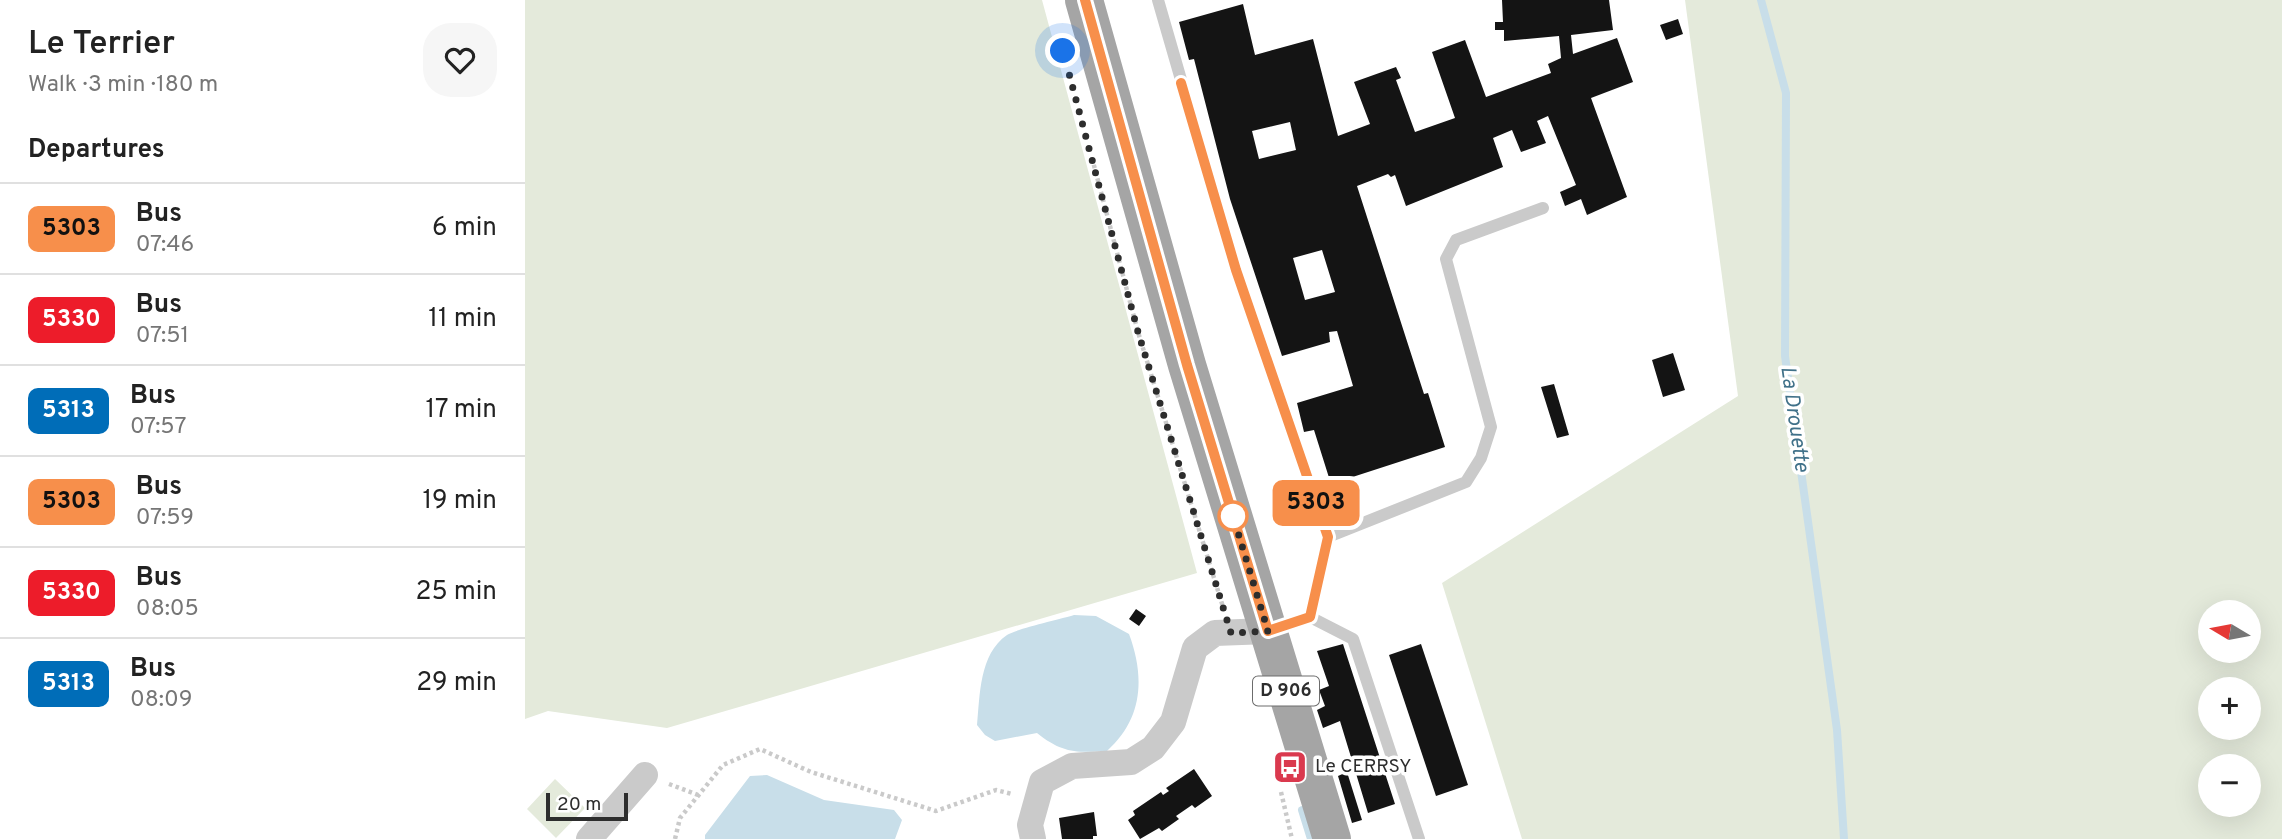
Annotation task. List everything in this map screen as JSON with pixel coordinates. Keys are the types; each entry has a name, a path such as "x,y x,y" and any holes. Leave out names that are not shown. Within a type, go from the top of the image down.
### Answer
{"main road":[{"name":"D 906","path":"1084,0 1187,365 1332,839"}],"street":[{"path":"1033,839 1030,825 1042,782 1072,766 1131,762 1153,748 1173,722 1195,648 1215,633 1268,631"},
{"path":"589,839 645,775"}],"lane":[{"path":"1157,0 1236,270 1328,537 1310,617"},
{"path":"1328,537 1466,482 1481,458 1491,427 1446,259 1456,240 1543,208"},
{"path":"1268,631 1310,617 1353,639 1419,839"}],"path":[{"path":"1088,146 1138,332 1231,633"},
{"path":"675,839 680,818 723,765 760,749 811,772 936,811 996,790 1037,801"}],"green space":[{"path":"525,0 1042,0 1197,573 667,728 548,711 525,719"},
{"path":"1685,0 2282,0 2282,839 1522,839 1442,583 1738,396"},
{"path":"555,779 585,808 556,838 527,809"}],"water":[{"path":"1074,615 1096,616 1129,634 1139,681 1134,711 1119,739 1107,751 1087,752 1054,745 1037,733 995,741 985,735 977,725 980,689 986,664 998,643 1012,633"},
{"path":"767,775 824,800 894,810 902,820 895,839 705,839 705,835 750,776"}],"building":[{"path":"1502,0 1609,0 1613,30 1571,35 1573,54 1617,38 1633,82 1591,98 1627,197 1587,215 1581,199 1565,206 1560,192 1576,185 1548,116 1537,121 1546,143 1521,152 1512,130 1493,138 1503,167 1406,206 1395,175 1391,177 1388,174 1357,186 1424,394 1428,393 1445,447 1331,484 1314,430 1304,432 1297,403 1353,386 1337,331 1329,332 1330,342 1282,356 1230,199 1194,59 1189,60 1179,22 1243,4 1255,55 1313,39 1338,136 1370,124 1354,82 1396,67 1401,78 1396,80 1415,132 1455,118 1432,52 1465,40 1486,97 1551,73 1548,64 1561,58 1559,36 1504,41 1504,30 1495,30 1495,22 1503,22","holes":["1290,122 1296,150 1259,159 1252,131","1322,250 1335,292 1305,300 1293,258"]},
{"path":"1678,19 1683,34 1666,40 1660,25"},
{"path":"1673,353 1685,390 1663,397 1652,360"},
{"path":"1554,384 1569,435 1557,438 1541,387"},
{"path":"1136,609 1146,616 1139,626 1129,619"},
{"path":"1343,644 1395,804 1368,813 1340,721 1323,728 1317,710 1325,706 1319,690 1329,686 1317,651"},
{"path":"1421,644 1468,785 1436,796 1389,655"},
{"path":"1194,769 1212,796 1195,808 1192,805 1176,816 1179,819 1162,831 1159,828 1140,839 1128,820 1135,815 1133,811 1161,792 1163,795 1169,791 1166,788"},
{"path":"1347,772 1362,820 1352,823 1338,776"},
{"path":"1094,812 1097,836 1093,836 1093,839 1062,839 1059,818"}],"waterway":[{"name":"La Drouette","path":"1761,0 1786,93 1785,356 1837,730 1844,839"},
{"path":"1302,810 1311,839"}],"bus line":[{"name":"5303","path":"1085,0 1187,365 1268,631 1310,617 1328,537 1236,270 1181,83"}],"place":[{"name":"Le CERRSY","path":"1290,767"}],"route":[{"path":"1063,51 1138,332 1231,633 1268,631 1233,516"}]}
